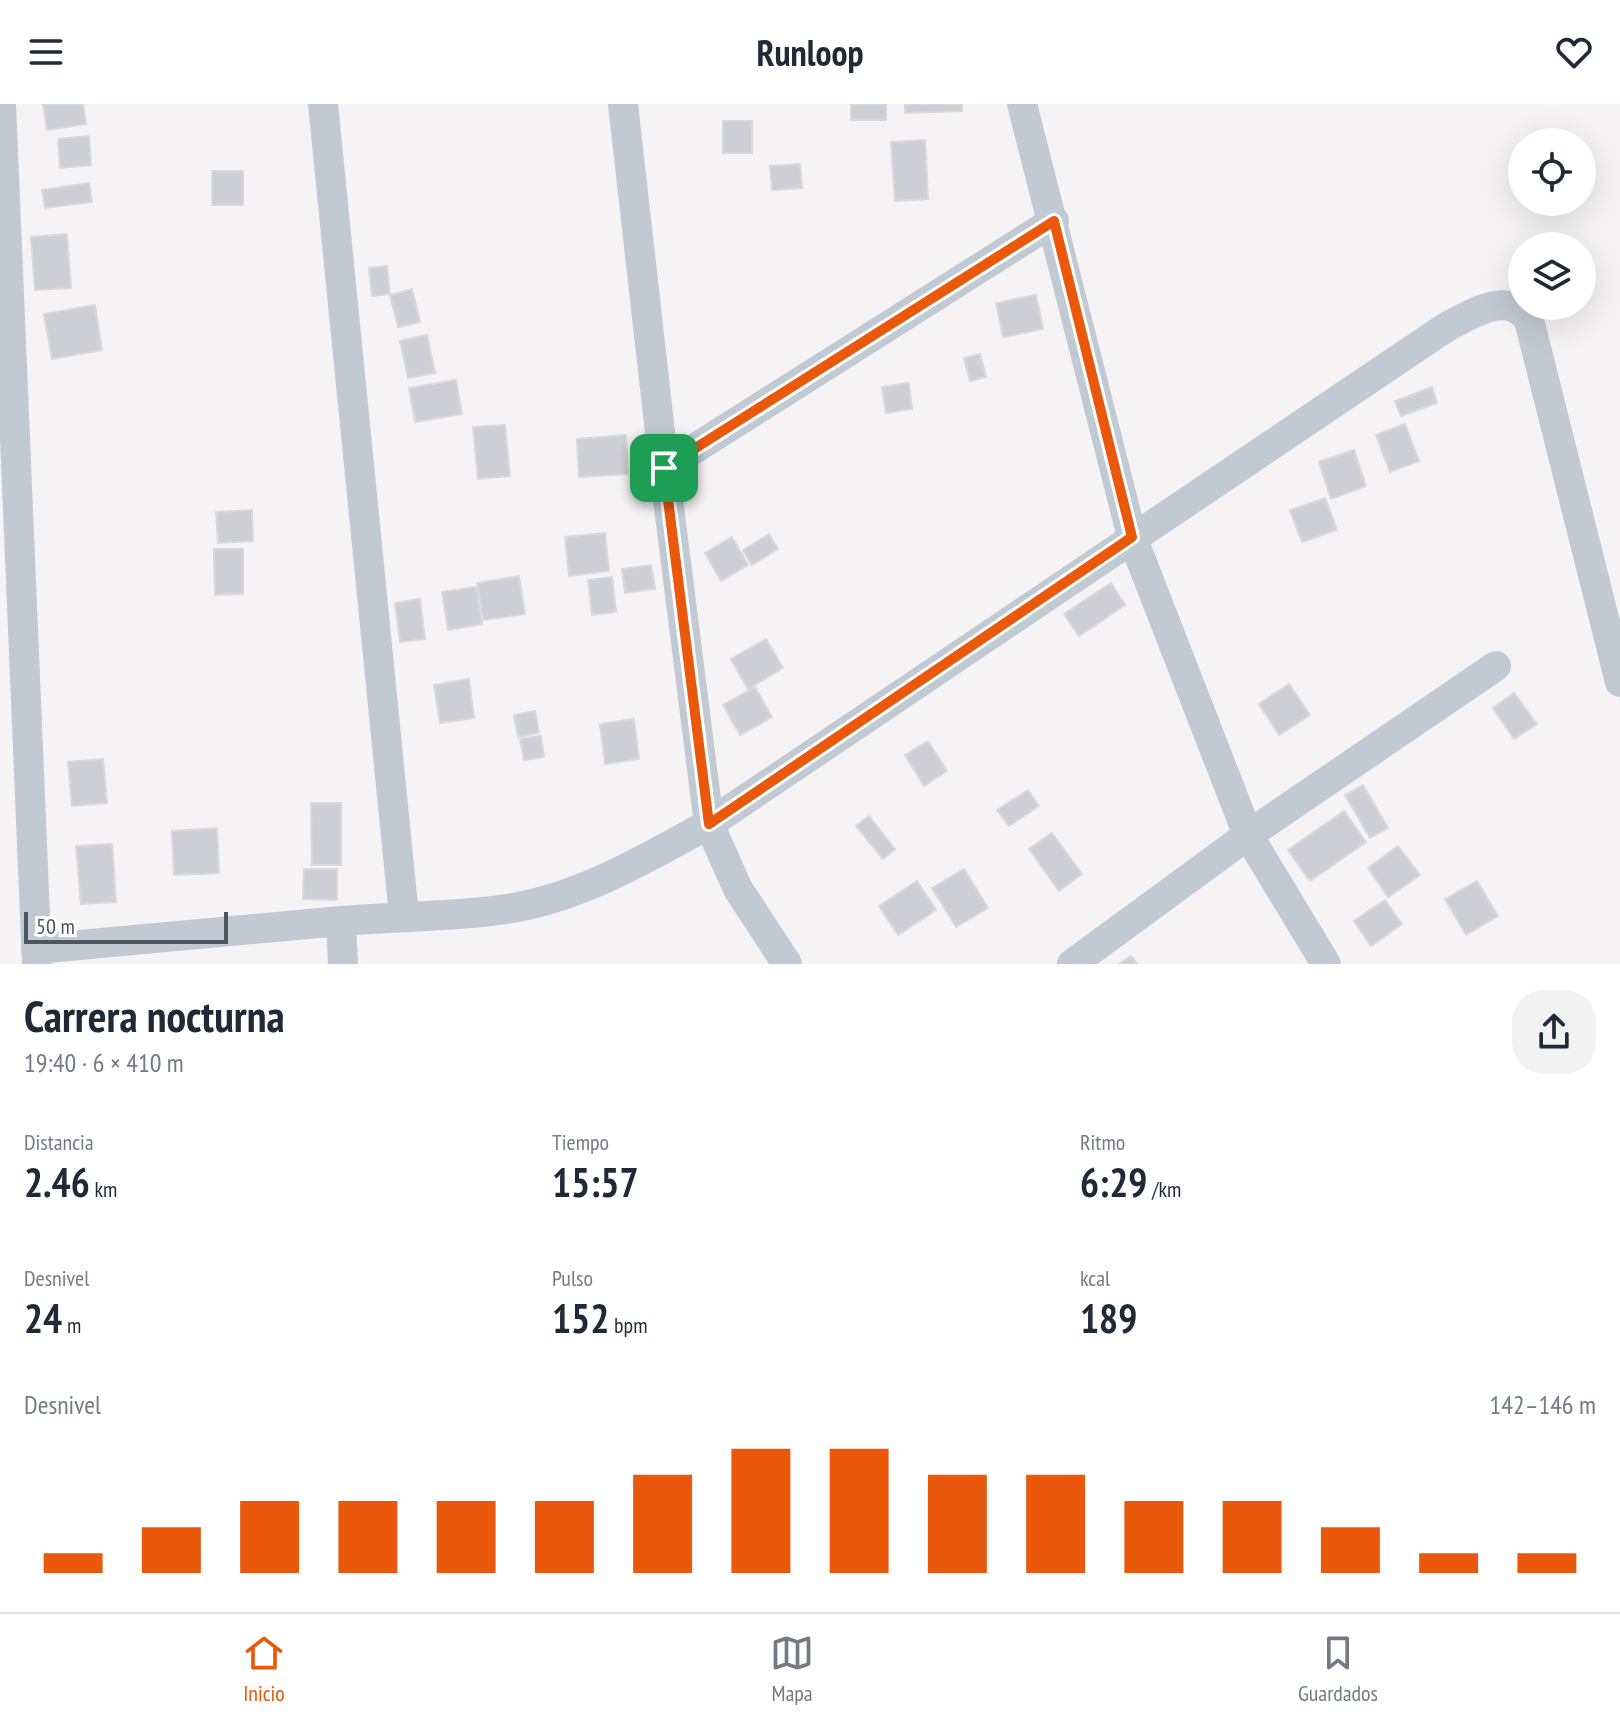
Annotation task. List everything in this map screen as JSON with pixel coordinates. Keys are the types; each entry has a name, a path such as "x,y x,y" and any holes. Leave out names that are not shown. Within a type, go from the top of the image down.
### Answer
{"street":[{"path":"1,104 37,956 341,921 518,907 569,893 619,873 709,824 1448,326 1492,305 1511,305 1521,309 1529,320 1620,682"},
{"path":"323,104 404,916"},
{"path":"623,104 664,468 709,824 738,889 787,964"},
{"path":"1022,104 1132,537 1248,835 1326,964"},
{"path":"664,468 1054,221"},
{"path":"1072,964 1248,835 1496,666"},
{"path":"341,921 343,964"}],"building":[{"path":"43,104 83,104 86,124 47,130"},
{"path":"851,104 886,104 886,120 851,120"},
{"path":"905,104 962,104 962,111 905,113"},
{"path":"723,121 752,121 752,153 723,153"},
{"path":"89,136 91,165 60,168 58,139"},
{"path":"925,140 928,199 895,201 891,142"},
{"path":"800,164 802,188 772,190 770,166"},
{"path":"212,171 243,171 243,205 212,205"},
{"path":"89,183 92,202 45,208 42,190"},
{"path":"67,234 71,288 35,290 31,237"},
{"path":"387,266 390,294 372,296 369,268"},
{"path":"412,289 420,322 398,327 390,295"},
{"path":"1036,295 1043,329 1003,337 996,303"},
{"path":"95,305 102,350 52,359 44,314"},
{"path":"427,335 435,373 408,378 400,341"},
{"path":"980,354 986,377 970,381 964,358"},
{"path":"456,380 462,414 415,422 409,388"},
{"path":"909,383 912,409 886,413 882,387"},
{"path":"1432,387 1437,403 1401,416 1395,401"},
{"path":"1405,424 1419,461 1390,472 1376,435"},
{"path":"505,425 510,476 478,479 473,427"},
{"path":"626,435 628,474 579,477 577,439"},
{"path":"1354,450 1366,486 1331,499 1319,462"},
{"path":"1325,498 1337,530 1302,542 1290,510"},
{"path":"252,510 253,541 218,543 216,512"},
{"path":"605,533 609,571 569,576 565,537"},
{"path":"769,534 778,549 752,565 743,550"},
{"path":"732,537 748,565 721,581 705,553"},
{"path":"214,549 243,549 243,594 215,595"},
{"path":"651,565 655,589 625,593 622,569"},
{"path":"519,576 525,614 483,620 477,583"},
{"path":"612,577 616,612 592,615 588,580"},
{"path":"1111,583 1125,605 1079,636 1064,614"},
{"path":"476,587 482,624 448,630 442,592"},
{"path":"420,599 425,639 400,642 395,603"},
{"path":"766,639 783,668 748,689 731,659"},
{"path":"469,679 474,718 440,723 434,685"},
{"path":"1289,684 1310,715 1279,735 1259,704"},
{"path":"755,687 772,717 740,735 723,705"},
{"path":"1514,693 1537,724 1514,739 1493,708"},
{"path":"535,711 539,733 518,737 514,715"},
{"path":"634,719 639,759 605,764 600,724"},
{"path":"541,736 544,757 524,760 520,739"},
{"path":"928,741 947,771 924,786 905,755"},
{"path":"103,759 107,803 72,806 68,762"},
{"path":"1363,785 1388,828 1370,838 1345,795"},
{"path":"1028,790 1039,806 1009,826 997,810"},
{"path":"311,803 341,803 341,865 312,865"},
{"path":"1344,811 1366,842 1310,881 1288,850"},
{"path":"869,816 895,849 883,859 856,826"},
{"path":"217,828 219,873 174,875 172,831"},
{"path":"1052,833 1082,874 1059,891 1029,849"},
{"path":"112,844 116,902 81,904 76,846"},
{"path":"1398,846 1420,875 1388,897 1368,868"},
{"path":"304,869 337,869 337,900 303,899"},
{"path":"964,869 988,908 956,927 932,888"},
{"path":"917,881 936,910 898,935 879,906"},
{"path":"1477,881 1498,916 1466,935 1445,899"},
{"path":"1385,900 1402,924 1371,946 1354,921"},
{"path":"1131,956 1137,964 1119,964"}],"route":[{"path":"1054,221 1132,537 709,824 664,468 1054,221"}]}
